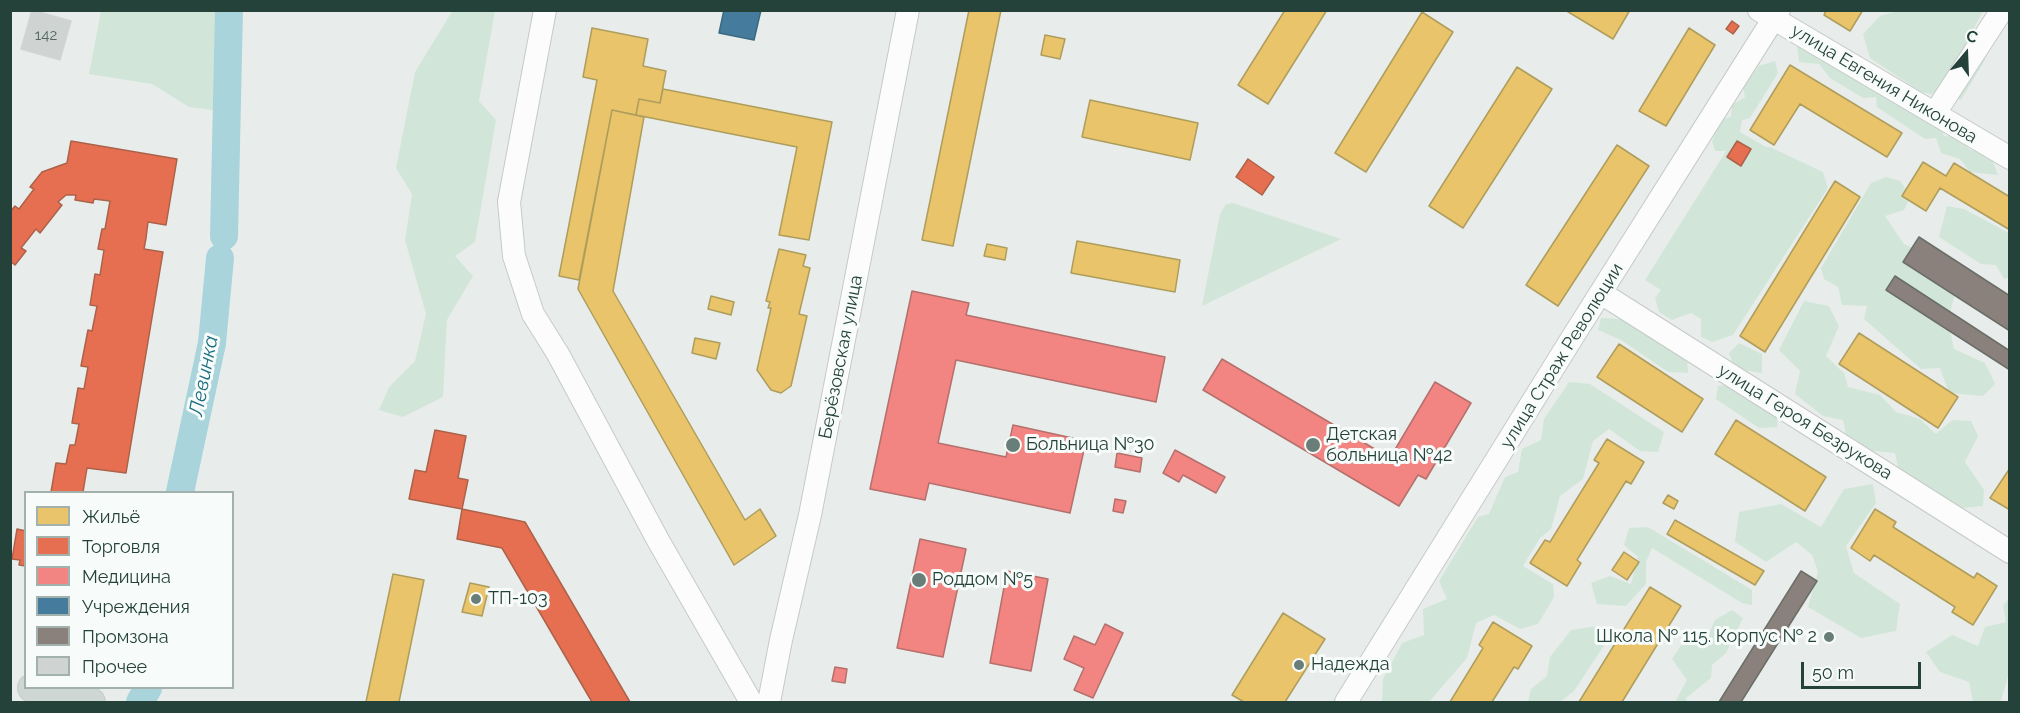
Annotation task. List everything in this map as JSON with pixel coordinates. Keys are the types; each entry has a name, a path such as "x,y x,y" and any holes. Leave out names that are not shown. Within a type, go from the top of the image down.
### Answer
{"main road":[{"path":"40,689 91,702"}],"street":[{"path":"545,10 509,202 514,256 533,314 558,354 659,542 751,702"},
{"name":"Берёзовская улица","path":"769,702 810,515 908,10"},
{"path":"1935,114 2002,10"},
{"name":"улица Евгения Никонова","path":"1771,14 2010,159"},
{"name":"улица Страж Революции","path":"1346,702 1601,293 1771,14"},
{"name":"улица Героя Безрукова","path":"1601,293 2010,552"}],"green space":[{"path":"453,10 495,11 479,101 496,120 475,242 455,256 473,276 447,320 443,397 403,417 379,410 389,387 415,361 426,314 405,240 412,194 396,168 415,72"},
{"path":"101,11 222,11 220,111 189,107 152,84 89,74"},
{"path":"1897,11 1983,11 1973,30 1985,60 1961,100 1921,92 1870,58 1863,34 1880,16"},
{"path":"1797,45 1939,117 1944,136 1959,137 1970,150 1989,152 1998,175 1970,172 1960,159 1941,153 1936,138 1925,139 1877,107 1876,97 1863,98 1830,78 1819,64 1799,62"},
{"path":"1775,61 1778,73 1750,118 1742,120 1740,132 1766,147 1823,172 1828,188 1733,335 1712,342 1701,337 1701,319 1691,313 1672,320 1659,312 1655,298 1661,290 1645,280 1726,151 1715,151 1712,141 1722,119 1731,117 1732,105 1745,97 1743,87 1759,66"},
{"path":"1886,177 1900,181 1911,196 1904,210 1885,216 1904,244 1933,257 1957,286 1948,321 1954,349 1985,363 1995,384 1983,396 1949,393 1940,368 1921,369 1864,319 1867,306 1842,305 1838,287 1824,279 1821,268 1871,183"},
{"path":"1233,203 1341,239 1202,306 1220,214 1226,204"},
{"path":"1947,206 1964,209 2009,233 2009,278 2004,279 1996,265 1981,264 1939,237"},
{"path":"1804,301 1829,306 1839,326 1826,356 1844,373 1848,387 1880,395 1896,412 1920,419 1936,434 1952,420 1971,421 1978,436 1965,462 1984,490 1983,506 1962,508 1898,467 1895,453 1873,451 1846,434 1843,420 1823,416 1795,394 1800,371 1779,350"},
{"path":"1601,318 1631,320 1687,358 1688,373 1668,372 1621,340 1598,330"},
{"path":"1739,343 1762,354 1762,373 1735,369 1729,353"},
{"path":"1569,382 1590,384 1664,432 1658,452 1640,451 1609,429 1593,441 1583,479 1560,496 1551,529 1540,538 1523,566 1553,584 1554,597 1538,624 1520,629 1494,615 1476,623 1467,658 1429,702 1382,702 1383,679 1402,643 1424,635 1423,609 1447,599 1439,581 1478,517 1489,514 1505,477 1518,472 1522,449 1541,440 1544,419"},
{"path":"1732,384 1778,414 1777,427 1759,428 1716,399 1718,386"},
{"path":"1873,484 1876,503 1846,546 1854,573 1900,604 1896,631 1861,638 1808,607 1818,572 1812,555 1796,542 1766,562 1735,542 1739,512 1781,504 1821,527 1844,489"},
{"path":"1648,527 1752,590 1752,605 1742,603 1652,548 1646,562 1646,584 1626,606 1597,604 1591,583 1610,576 1631,584 1638,557 1624,545 1629,528"},
{"path":"2009,598 2009,673 2001,701 1973,702 1969,682 1940,672 1926,652 1952,635 1978,646 1985,627 2006,622 2003,606"},
{"path":"1732,610 1743,618 1726,653 1712,665 1711,678 1686,698 1687,702 1675,702 1687,680 1672,659 1688,635 1707,638 1715,620"},
{"path":"1596,626 1605,644 1574,691 1560,702 1528,702 1531,689 1547,676 1550,657 1571,630"}],"building: Жильё":[{"path":"969,10 1001,10 953,246 922,240"},
{"path":"1285,10 1327,10 1268,104 1238,85"},
{"path":"1565,10 1630,10 1613,39"},
{"path":"1826,10 1863,10 1850,31 1824,15"},
{"path":"1422,12 1453,32 1366,172 1335,153"},
{"path":"592,28 648,39 643,66 666,71 660,103 639,99 636,115 612,110 579,280 559,276 597,80 583,77"},
{"path":"1689,28 1715,45 1666,126 1639,111"},
{"path":"1045,35 1065,39 1060,59 1041,55"},
{"path":"1790,65 1902,133 1887,157 1800,104 1774,145 1750,130"},
{"path":"1517,67 1552,89 1463,228 1429,206"},
{"path":"663,89 832,122 809,240 779,235 797,147 636,115 639,99 660,103"},
{"path":"1090,100 1198,123 1190,160 1082,137"},
{"path":"612,110 644,117 613,291 745,520 760,509 776,536 734,565 578,289"},
{"path":"1617,145 1649,166 1558,306 1526,285"},
{"path":"1923,162 1946,176 1954,163 2010,197 2010,230 1940,188 1926,211 1902,196"},
{"path":"1835,181 1860,197 1765,352 1740,336"},
{"path":"1077,241 1180,260 1175,292 1071,273"},
{"path":"987,244 1007,248 1005,260 984,256"},
{"path":"779,249 806,255 803,266 810,268 799,314 807,316 791,386 781,393 771,390 757,370 771,308 768,308 770,302 766,301"},
{"path":"711,296 734,302 731,315 708,309"},
{"path":"1859,333 1958,397 1938,428 1839,364"},
{"path":"695,338 720,343 716,359 692,353"},
{"path":"1619,344 1703,399 1682,432 1597,377"},
{"path":"1736,420 1826,477 1805,511 1715,454"},
{"path":"1607,439 1644,462 1631,484 1626,481 1577,560 1581,563 1567,586 1530,563 1545,540 1550,542 1599,463 1594,460"},
{"path":"2010,468 2010,510 1990,498"},
{"path":"1668,495 1678,501 1674,509 1663,503"},
{"path":"1875,509 1896,522 1893,527 1974,578 1977,573 1997,586 1973,625 1952,612 1955,607 1874,555 1870,561 1851,548"},
{"path":"1675,520 1764,571 1755,585 1667,534"},
{"path":"1624,552 1639,562 1627,580 1612,570"},
{"path":"393,574 424,580 399,702 366,702"},
{"name":"ТП-103","path":"470,583 489,587 482,616 462,612"},
{"path":"1650,587 1681,606 1622,702 1579,702"},
{"path":"1283,613 1325,639 1285,702 1244,702 1232,695"},
{"path":"1493,622 1532,646 1518,669 1514,667 1492,702 1450,702 1483,648 1479,645"}],"building: Торговля":[{"path":"1732,21 1739,26 1733,34 1726,29"},
{"path":"71,141 177,159 166,225 148,222 144,249 163,252 126,473 87,468 83,491 51,491 56,463 66,464 70,445 75,445 79,424 72,423 78,388 84,389 88,367 81,366 88,330 92,331 97,306 90,305 95,274 100,275 104,250 98,249 102,229 105,229 110,201 94,199 93,203 75,200 76,195 66,195 58,202 62,205 40,233 36,229 21,248 26,251 15,265 10,261 10,212 15,206 19,209 34,189 30,187 42,172 67,163"},
{"path":"1737,141 1751,149 1741,166 1727,157"},
{"path":"1248,159 1274,177 1262,195 1236,177"},
{"path":"435,430 466,436 458,478 468,480 462,509 409,499 415,470 426,472"},
{"path":"462,509 525,522 630,702 592,702 502,548 457,539"},
{"path":"17,529 24,531 24,566 19,565 20,560 12,559"}],"building: Медицина":[{"path":"912,291 969,303 966,315 1165,357 1156,402 956,360 938,443 1006,457 1013,425 1086,441 1070,513 929,483 925,500 870,489"},
{"path":"1222,359 1390,458 1435,382 1471,403 1426,479 1418,475 1399,506 1203,390"},
{"path":"1175,450 1225,477 1216,493 1183,475 1179,482 1163,473"},
{"path":"1117,453 1142,458 1140,472 1115,467"},
{"path":"1115,499 1126,501 1123,513 1113,511"},
{"path":"920,539 966,549 943,657 897,648"},
{"path":"1007,571 1048,579 1031,671 990,663"},
{"path":"1105,624 1123,633 1093,698 1074,690 1084,668 1064,659 1074,636 1095,645"},
{"path":"835,667 847,669 845,683 832,681"}],"building: Учреждения":[{"path":"724,10 761,10 754,40 719,33"}],"building: Промзона":[{"path":"1919,237 2010,296 2010,331 1903,262"},
{"path":"1895,276 2010,351 2010,370 1886,290"},
{"path":"1801,571 1817,581 1741,702 1719,702"}],"building: Прочее":[{"path":"32,10 71,21 60,60 21,49"}],"waterway":[{"name":"Левинка","path":"224,236 229,10"},
{"name":"Левинка","path":"180,491 212,343 220,258"},
{"name":"Левинка","path":"140,702 147,689"}],"place":[{"name":"Больница №30","path":"1013,445"},
{"name":"Детская больница №42","path":"1313,445"},
{"name":"Роддом №5","path":"919,580"},
{"name":"ТП-103","path":"476,599"},
{"name":"Школа № 115. Корпус № 2","path":"1829,637"},
{"name":"Надежда","path":"1299,665"}]}
